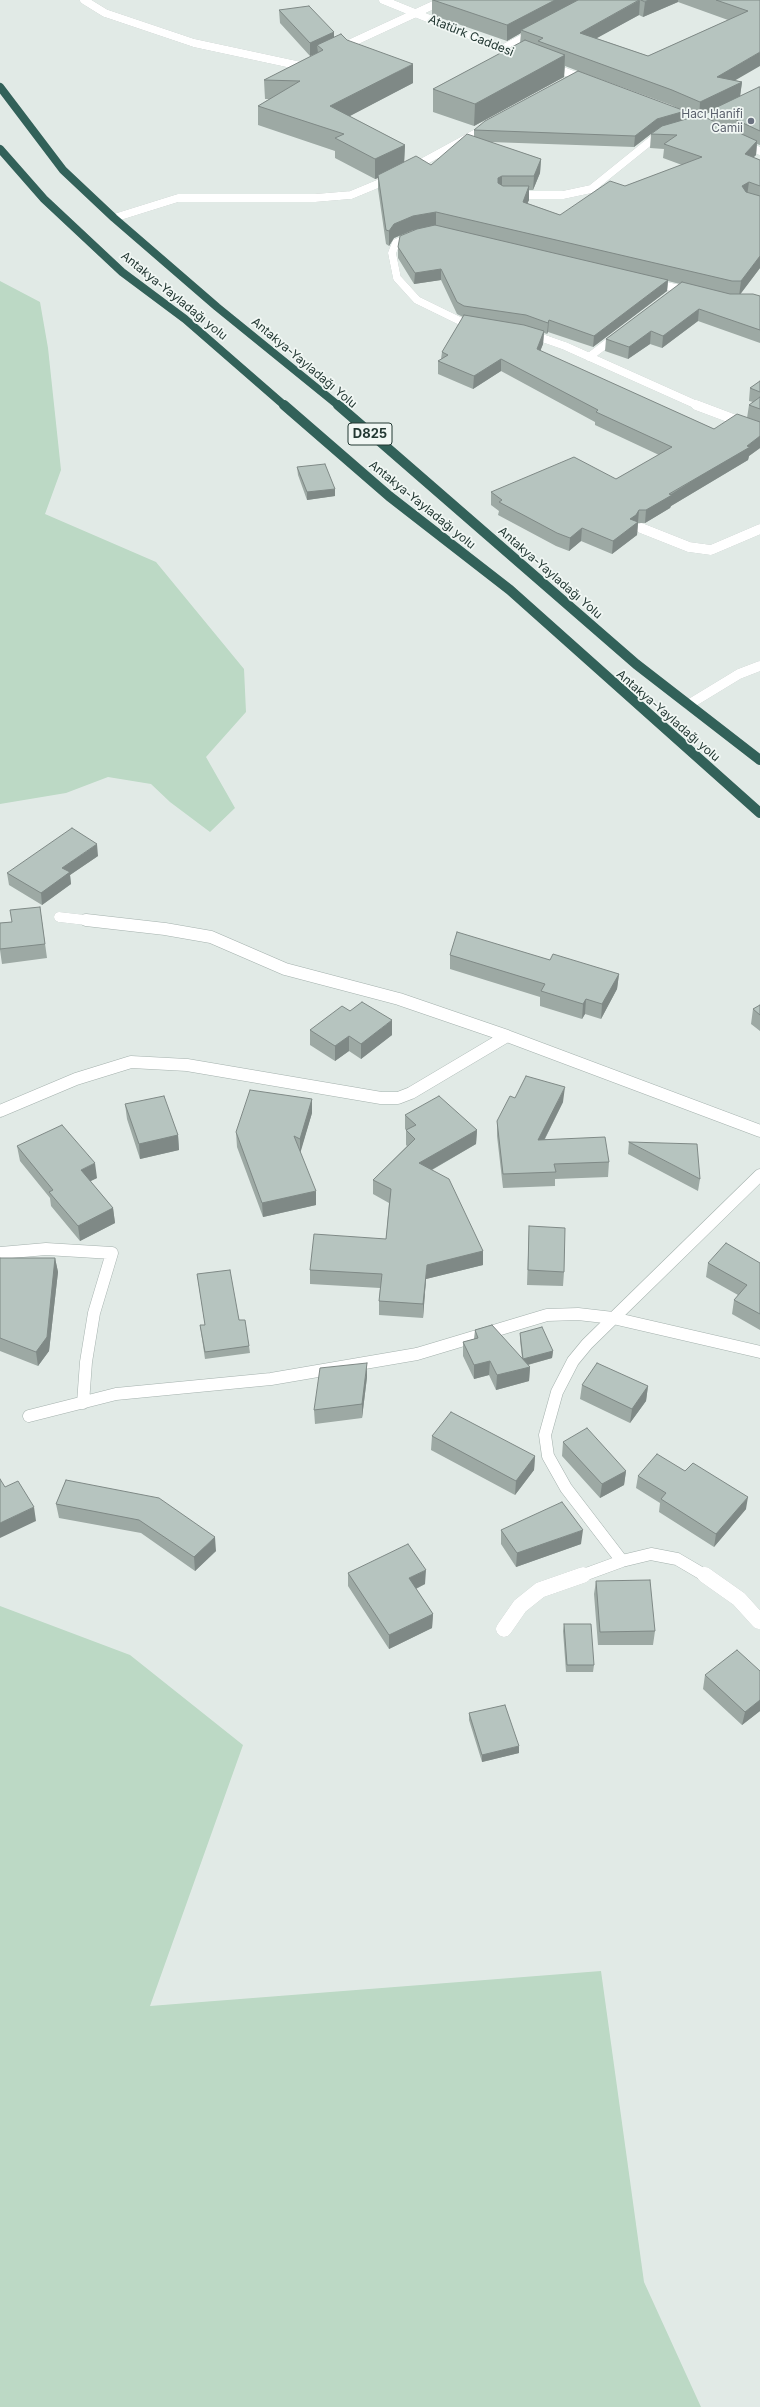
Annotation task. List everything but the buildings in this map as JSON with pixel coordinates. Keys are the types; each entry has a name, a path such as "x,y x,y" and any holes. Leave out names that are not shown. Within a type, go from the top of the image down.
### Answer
{"highway":[{"name":"Antakya-Yayladağı Yolu","path":"0,87 63,170 114,218 217,307 316,386 636,664 760,760"},
{"name":"Antakya-Yayladağı yolu","path":"0,149 44,199 122,272 185,320 389,496 510,590 760,813"}],"street":[{"path":"84,0 105,13 194,43 301,66 315,59"},
{"name":"Atatürk Caddesi","path":"383,0 532,60"},
{"path":"330,53 444,0"},
{"path":"502,49 544,26"},
{"path":"540,63 574,78 598,84"},
{"path":"114,218 178,198 276,199 351,194 390,180 497,120"},
{"path":"502,195 563,195 591,189 658,135 671,131"},
{"path":"732,139 760,151"},
{"path":"421,234 396,243 392,253 397,278 417,300 462,322 483,325"},
{"path":"642,280 701,294"},
{"path":"667,298 679,289"},
{"path":"518,331 565,346 710,411 760,429"},
{"path":"589,357 622,332"},
{"path":"641,528 689,548 711,550 760,529"},
{"path":"688,705 739,674 760,666"},
{"path":"59,917 165,929 211,937 285,969 399,999 507,1036 760,1131"},
{"path":"0,1111 76,1079 131,1062 157,1062 187,1065 381,1098 398,1098 411,1093 507,1036"},
{"path":"622,1561 552,1467 548,1456 545,1435 549,1414 564,1376 587,1344 760,1175"},
{"path":"0,1253 46,1249 112,1253 94,1312 86,1362 83,1403"},
{"path":"29,1416 137,1391 271,1379 417,1354 485,1335 509,1325 547,1315 578,1314 613,1318 760,1352"},
{"path":"504,1629 520,1606 540,1590 622,1561 651,1554 677,1559 726,1588 749,1608 759,1621"}],"green space":[{"path":"0,281 40,302 48,348 61,470 45,514 156,562 244,669 246,712 206,757 235,808 210,832 170,802 151,784 108,777 66,793 0,804"},
{"path":"0,1606 130,1655 243,1745 150,2006 601,1971 644,2282 701,2407 0,2407"}],"place":[{"name":"Hacı Hanifi Camii","path":"751,121"}]}
